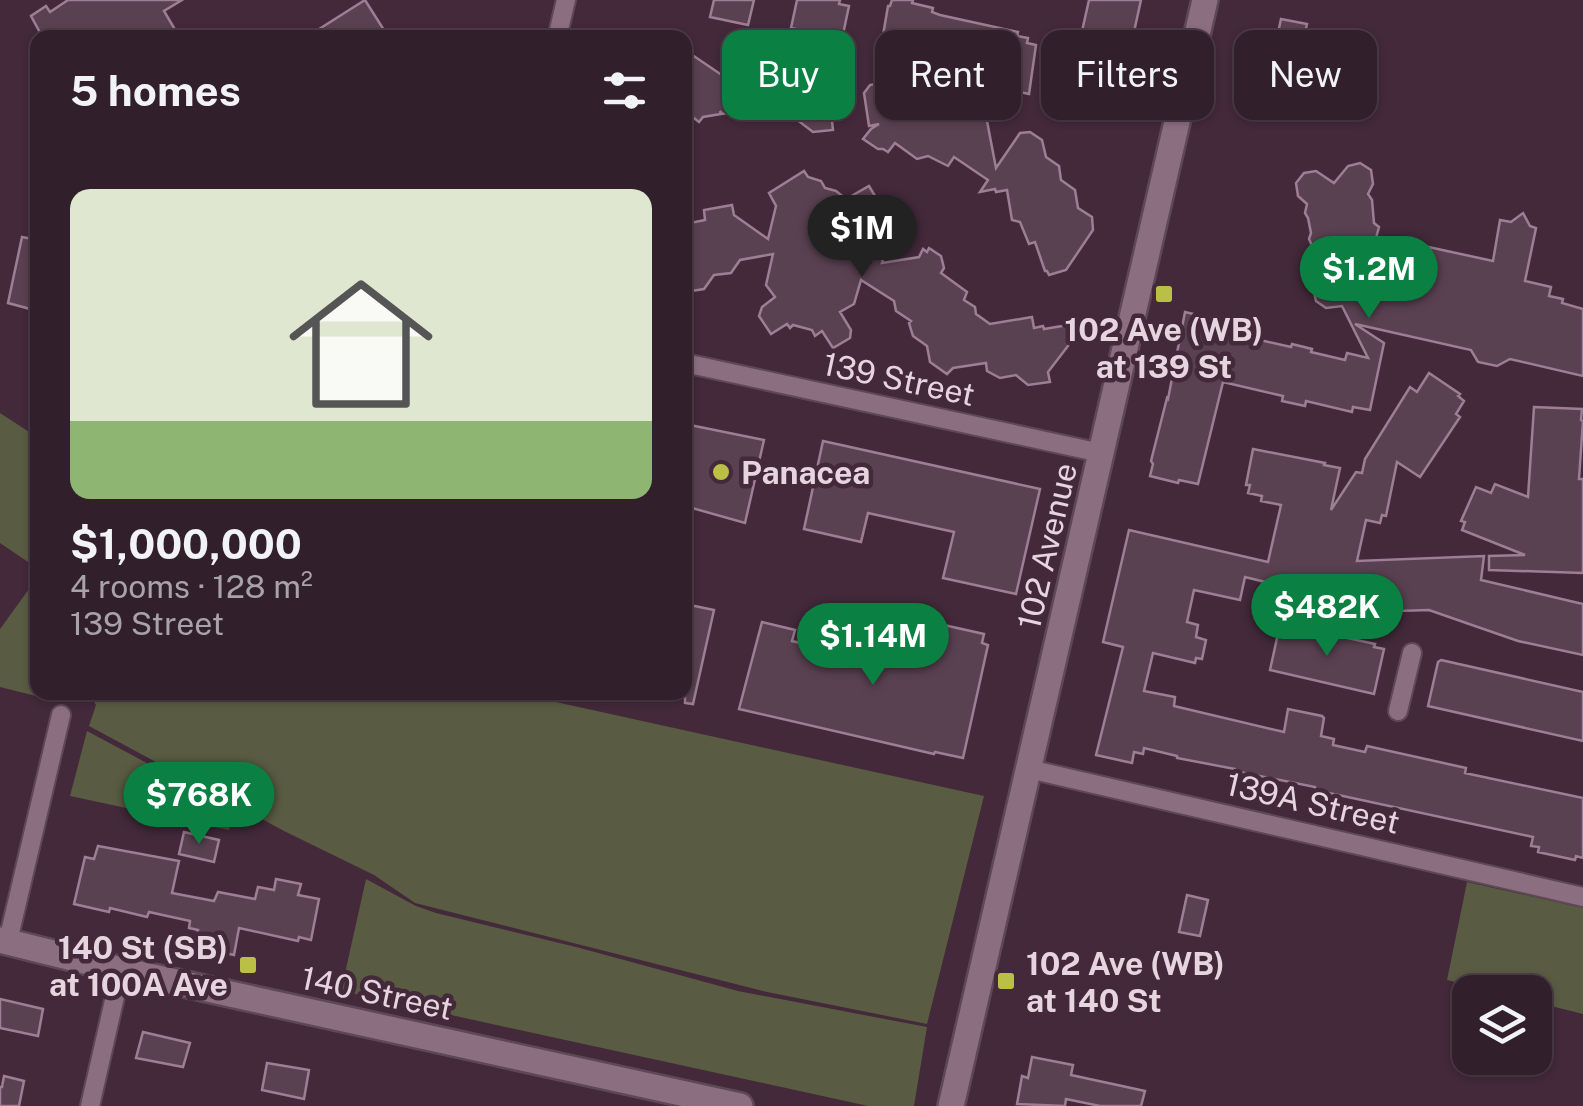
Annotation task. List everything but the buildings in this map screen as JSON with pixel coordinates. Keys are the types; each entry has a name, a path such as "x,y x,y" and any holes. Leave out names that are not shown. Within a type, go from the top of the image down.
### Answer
{"street":[{"path":"559,30 566,0"},
{"name":"102 Avenue","path":"951,1106 1205,0"},
{"name":"139 Street","path":"692,365 1101,453"},
{"path":"1398,711 1412,653"},
{"path":"4,940 62,716"},
{"name":"139A Street","path":"1030,769 1583,897"},
{"name":"140 Street","path":"4,940 121,970 740,1106"},
{"path":"90,1106 121,970"}],"green space":[{"path":"0,413 30,432 30,563 0,543"},
{"path":"30,588 30,694 0,687 0,629"},
{"path":"93,700 547,700 984,796 927,1024 767,992 415,903 374,875 89,726 96,705"},
{"path":"87,731 233,809 229,830 70,796"},
{"path":"366,879 436,913 738,991 927,1027 914,1106 868,1106 341,991"},
{"path":"1467,882 1583,908 1583,1014 1552,1006 1552,975 1452,975 1452,981 1447,980"}],"place":[{"name":"102 Ave (WB) at 139 St","path":"1164,294"},
{"name":"Panacea","path":"721,472"},
{"name":"140 St (SB) at 100A Ave","path":"248,965"},
{"name":"102 Ave (WB) at 140 St","path":"1006,981"}]}
